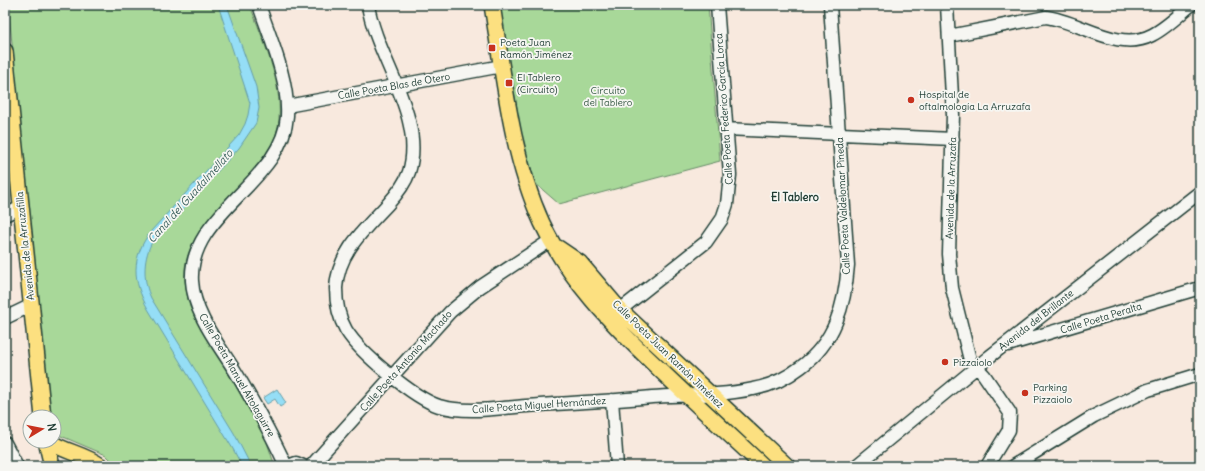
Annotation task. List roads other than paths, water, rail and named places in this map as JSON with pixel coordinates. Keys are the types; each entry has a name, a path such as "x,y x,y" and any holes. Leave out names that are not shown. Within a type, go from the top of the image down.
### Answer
{"main road":[{"path":"492,5 518,151 534,204 551,240"},
{"name":"Avenida de la Arruzafilla","path":"5,51 8,109 21,207 42,409"},
{"name":"Calle Poeta Juan Ramón Jiménez","path":"551,240 558,248 580,263 620,310 787,466"},
{"name":"Calle Poeta Juan Ramón Jiménez","path":"551,240 578,282 606,317 763,466"},
{"path":"44,466 46,449"},
{"path":"48,449 52,466"},
{"path":"61,449 84,456 101,466"}],"street":[{"name":"Calle Poeta Manuel Altolaguirre","path":"259,5 277,60 287,106 285,132 276,151 205,236 195,258 192,281 196,301 204,320 260,414 287,466"},
{"name":"Calle Poeta Miguel Hernández","path":"368,5 375,29 412,131 414,145 409,173 397,193 347,251 340,265 336,282 336,300 346,329 356,342 392,376 414,394 438,405 463,410 688,396"},
{"name":"Calle Poeta Federico García Lorca","path":"620,310 700,247 719,224 727,204 730,185 717,5"},
{"name":"Calle Poeta Valdelomar Pineda","path":"688,396 756,389 786,377 802,367 815,355 826,342 841,313 846,291 848,265 830,5"},
{"name":"Avenida de la Arruzafa","path":"947,5 953,139 950,277 970,360 975,368"},
{"path":"949,36 1046,17 1061,20 1113,38 1131,41 1152,35 1191,5"},
{"name":"Calle Poeta Blas de Otero","path":"287,106 502,66"},
{"path":"726,128 953,139"},
{"name":"Avenida del Brillante","path":"856,466 975,368 1200,192"},
{"path":"5,215 21,207"},
{"name":"Calle Poeta Antonio Machado","path":"311,466 431,331 464,300 487,282 551,240"},
{"name":"Calle Poeta Peralta","path":"1001,348 1200,288"},
{"path":"5,318 32,305"},
{"path":"975,368 984,375 1010,413 1009,430 987,466"},
{"path":"1013,466 1094,416 1148,390 1200,374"},
{"path":"612,400 617,466"},
{"path":"5,443 17,466"},
{"path":"287,466 296,463 303,466"}],"water":[{"name":"Canal del Guadalmellato","path":"218,5 227,5 256,87 259,108 256,123 239,148 151,244 146,257 145,278 151,298 234,433 251,466 242,466 148,309 139,288 136,269 140,250 151,231 239,135 248,115 250,103"},
{"path":"277,389 286,403 280,407 275,399 267,404 263,398"}],"place":[{"name":"Poeta Juan Ramón Jiménez","path":"492,48"},
{"name":"El Tablero (Circuito)","path":"509,83"},
{"name":"Hospital de oftalmología La Arruzafa","path":"911,100"},
{"name":"Pizzaiolo","path":"945,362"},
{"name":"Parking Pizzaiolo","path":"1025,393"}],"district":[{"name":"El Tablero","path":"795,197"}],"park label":[{"name":"Circuito del Tablero","path":"608,96"}]}
